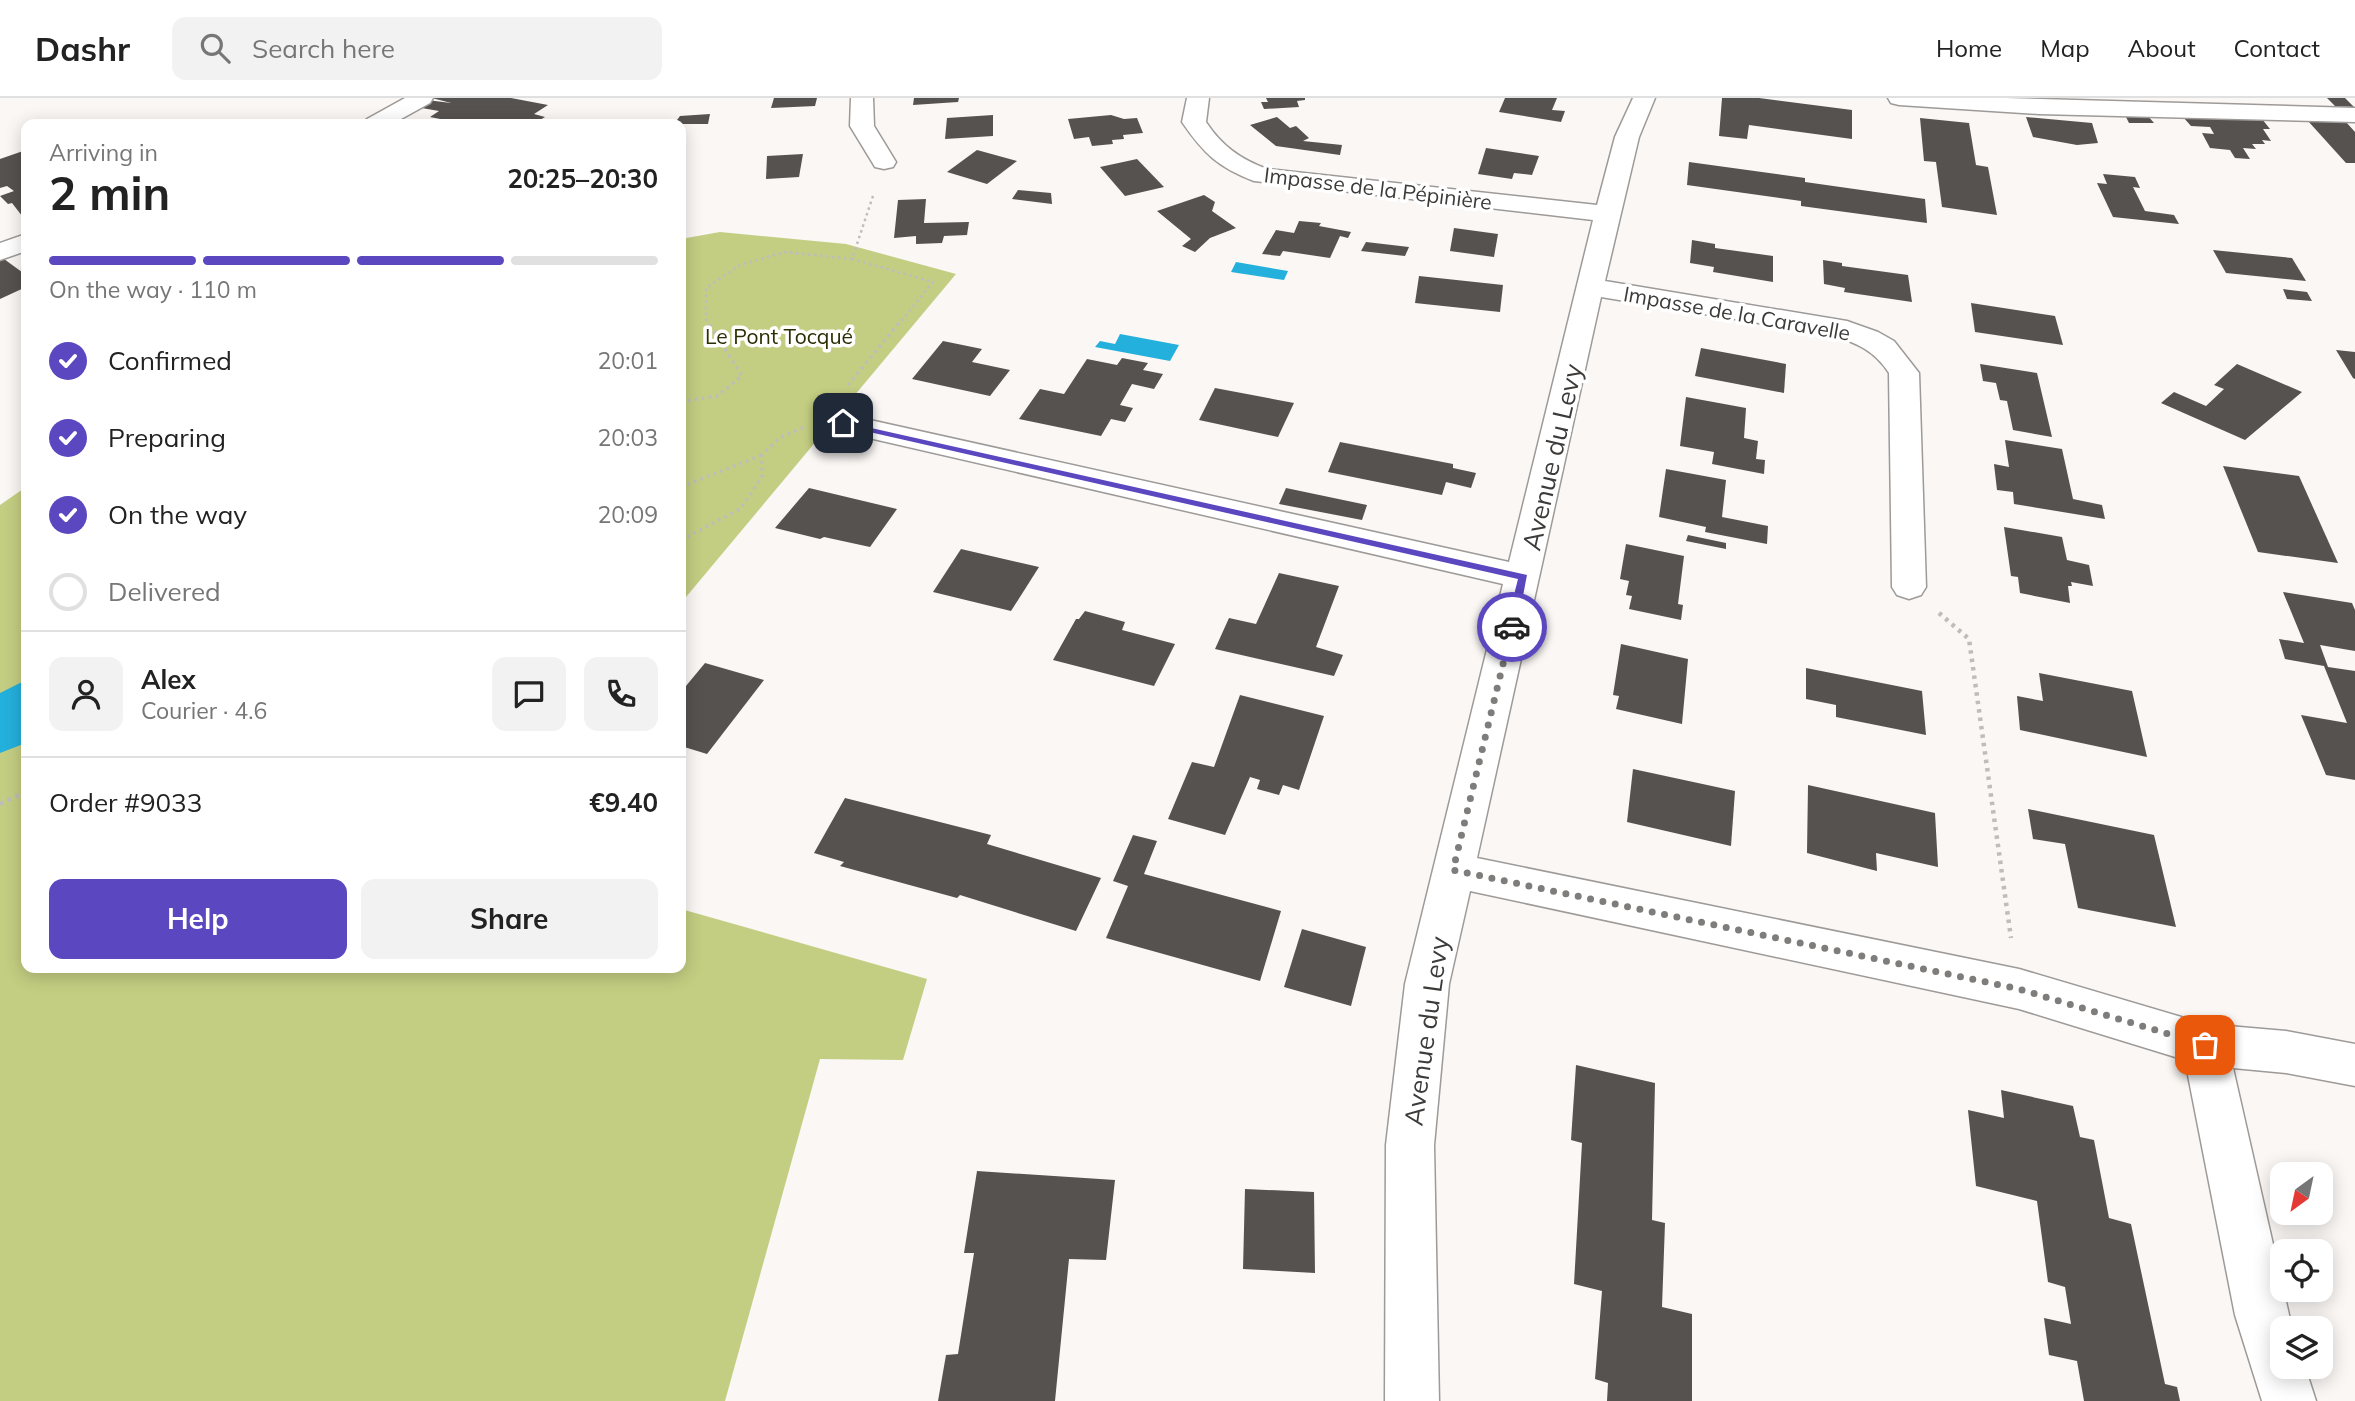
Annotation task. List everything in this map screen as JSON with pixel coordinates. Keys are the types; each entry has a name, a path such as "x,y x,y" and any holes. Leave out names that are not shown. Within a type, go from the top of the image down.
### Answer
{"street":[{"path":"385,119 422,98"},
{"path":"862,98 862,126 884,162"},
{"name":"Impasse de la Pépinière","path":"1198,98 1194,122 1211,147 1230,163 1263,176 1607,214"},
{"name":"Avenue du Levy","path":"1412,1401 1410,1145 1427,984 1607,214 1627,137 1644,98"},
{"path":"1899,98 2039,107 2355,115"},
{"path":"0,252 21,244"},
{"name":"Impasse de la Caravelle","path":"1591,287 1837,327 1872,338 1892,352 1904,373 1909,587"},
{"path":"843,423 1524,577"},
{"path":"1453,870 2019,989 2205,1045 2286,1052 2355,1065"},
{"path":"2205,1045 2261,1315 2289,1401"}],"path":[{"path":"852,259 884,162"},
{"path":"686,401 718,396 742,376 706,319 706,288 740,265 785,252 852,259 933,282 845,389"},
{"path":"686,484 762,455 779,438 808,426"},
{"path":"686,537 740,509 762,477 762,455"},
{"path":"1909,587 1969,639 2019,989"},
{"path":"0,804 21,793"}],"green space":[{"name":"Le Pont Tocqué","path":"720,232 846,244 956,274 686,597 686,238"},
{"path":"21,490 21,973 686,973 686,910 927,979 903,1060 820,1059 725,1401 0,1401 0,505"}],"water":[{"path":"1236,262 1288,271 1284,280 1231,272"},
{"path":"1120,334 1179,345 1170,361 1095,347 1100,341 1115,344"},
{"path":"21,682 21,745 0,753 0,693"}],"building":[{"path":"432,98 511,98 548,105 534,114 545,117 542,119 440,119 430,117 439,111 416,107 427,100 451,103"},
{"path":"774,98 817,98 815,106 771,108"},
{"path":"914,98 959,98 958,102 913,105"},
{"path":"1266,98 1305,100 1297,101 1299,107 1264,109 1261,102 1268,102"},
{"path":"1505,98 1557,98 1552,110 1565,111 1561,122 1499,112"},
{"path":"1722,98 1759,98 1852,110 1852,139 1749,125 1747,139 1719,136"},
{"path":"2327,98 2345,98 2354,107 2335,106"},
{"path":"710,114 708,124 686,124 686,119 678,119 680,116"},
{"path":"993,115 993,136 945,139 947,118"},
{"path":"1111,115 1124,119 1137,118 1143,133 1123,135 1124,139 1112,140 1113,144 1092,146 1089,137 1074,139 1068,119"},
{"path":"2125,115 2148,116 2154,123 2129,123"},
{"path":"1277,117 1290,128 1296,126 1309,138 1303,141 1342,145 1340,155 1276,146 1250,125"},
{"path":"2026,117 2092,123 2098,143 2077,145 2033,137"},
{"path":"2183,117 2262,119 2270,129 2263,129 2271,141 2262,140 2265,144 2252,144 2256,149 2243,148 2250,159 2235,158 2230,150 2210,148 2202,133 2214,134 2210,127 2191,126"},
{"path":"1920,118 1969,123 1976,165 1988,167 1997,215 1942,207 1936,162 1924,161"},
{"path":"2308,121 2346,122 2355,132 2355,163 2346,163"},
{"path":"1486,148 1539,156 1532,175 1514,173 1512,179 1478,174"},
{"path":"977,150 1017,161 987,184 947,172"},
{"path":"21,152 21,215 12,203 8,204 0,196 14,191 7,186 0,188 0,159"},
{"path":"803,154 799,177 766,179 767,156"},
{"path":"1137,159 1164,187 1125,196 1100,167"},
{"path":"1689,162 1805,178 1805,182 1925,199 1927,223 1801,206 1801,201 1687,185"},
{"path":"2103,174 2135,177 2140,188 2133,187 2145,211 2174,215 2179,224 2113,217 2097,183 2107,184"},
{"path":"1018,190 1051,193 1052,204 1012,199"},
{"path":"1204,195 1215,202 1212,211 1236,228 1210,238 1195,252 1182,246 1191,239 1157,211"},
{"path":"926,199 924,223 969,222 967,235 944,236 942,243 916,244 916,236 894,238 898,200"},
{"path":"1299,221 1321,223 1319,226 1351,232 1348,238 1340,236 1330,258 1283,251 1280,256 1262,254 1276,230 1294,233"},
{"path":"1454,228 1498,234 1494,257 1450,251"},
{"path":"1692,240 1715,244 1715,248 1773,256 1773,282 1713,272 1714,267 1690,263"},
{"path":"1366,242 1409,247 1405,256 1361,251"},
{"path":"2213,250 2292,258 2306,281 2226,273"},
{"path":"4,259 21,271 21,289 0,299 0,260"},
{"path":"1823,260 1842,263 1842,266 1908,275 1912,302 1844,292 1845,288 1824,284"},
{"path":"1419,276 1503,285 1500,312 1415,303"},
{"path":"2283,289 2307,292 2312,301 2287,299"},
{"path":"1971,303 2055,316 2063,345 1975,332"},
{"path":"943,341 982,349 972,362 1010,370 990,396 912,379"},
{"path":"1701,348 1786,364 1784,393 1695,376"},
{"path":"2336,350 2355,352 2355,379 2353,378"},
{"path":"1122,358 1148,363 1143,370 1163,374 1154,389 1132,384 1120,405 1133,408 1125,422 1111,419 1101,436 1019,419 1040,389 1064,394 1087,359 1117,365"},
{"path":"1980,364 2037,373 2052,437 2013,430 2007,401 2000,400 1996,383 1983,381"},
{"path":"2237,364 2302,392 2245,440 2161,403 2174,392 2206,406 2224,389 2214,385"},
{"path":"1215,388 1294,403 1278,437 1199,420"},
{"path":"1686,397 1746,408 1744,438 1758,441 1756,459 1765,460 1764,474 1712,464 1714,452 1680,446"},
{"path":"2005,440 2062,449 2073,499 2102,505 2105,519 2014,504 2013,492 1997,490 1994,464 2009,467"},
{"path":"1340,442 1453,464 1453,468 1476,473 1471,488 1446,482 1442,495 1328,472"},
{"path":"2223,466 2299,476 2338,563 2258,552"},
{"path":"1666,469 1726,480 1722,517 1768,526 1767,544 1705,532 1706,527 1659,517"},
{"path":"809,488 897,509 870,547 775,528"},
{"path":"1286,488 1367,505 1362,520 1279,504"},
{"path":"2004,527 2062,537 2067,560 2089,565 2093,586 2071,582 2072,586 2068,586 2070,603 2020,593 2018,577 2011,576"},
{"path":"1688,535 1726,543 1726,549 1686,541"},
{"path":"1626,544 1684,556 1678,604 1683,605 1681,620 1629,609 1632,596 1626,595 1629,581 1620,579"},
{"path":"961,549 1039,567 1011,611 933,592"},
{"path":"1279,573 1339,586 1316,647 1343,655 1334,676 1215,649 1229,618 1256,624"},
{"path":"2283,592 2352,603 2355,610 2355,651 2320,645 2328,667 2355,671 2355,780 2326,775 2301,715 2347,723 2324,666 2285,659 2279,639 2304,643"},
{"path":"1085,611 1125,622 1122,630 1175,644 1154,686 1053,660 1076,619"},
{"path":"1621,644 1688,659 1682,724 1616,709 1619,696 1613,695"},
{"path":"705,663 764,680 707,754 686,748 686,686"},
{"path":"1806,668 1922,691 1926,735 1836,717 1836,705 1806,699"},
{"path":"2039,673 2132,691 2147,757 2020,730 2017,696 2043,701"},
{"path":"1240,695 1324,716 1299,790 1283,785 1279,795 1257,789 1260,780 1250,777 1225,835 1168,819 1192,762 1214,767"},
{"path":"1633,769 1735,791 1731,846 1627,822"},
{"path":"1808,785 1935,813 1938,867 1876,853 1877,871 1807,853"},
{"path":"845,798 991,835 987,844 1101,878 1076,931 960,895 957,898 840,866 844,862 814,853"},
{"path":"2028,809 2154,835 2176,927 2078,908 2065,844 2033,839"},
{"path":"1133,835 1157,841 1144,874 1281,911 1260,981 1106,938 1128,886 1113,881"},
{"path":"1302,929 1366,947 1351,1006 1284,987"},
{"path":"1576,1065 1655,1083 1652,1220 1665,1223 1662,1307 1692,1314 1692,1401 1607,1401 1608,1383 1595,1379 1602,1291 1574,1284 1582,1143 1571,1140"},
{"path":"2001,1090 2073,1106 2080,1137 2094,1140 2109,1218 2131,1224 2165,1384 2177,1387 2180,1401 2084,1401 2077,1361 2049,1355 2044,1318 2071,1324 2065,1287 2048,1282 2037,1201 1976,1186 1968,1110 2004,1118"},
{"path":"977,1171 1115,1180 1106,1260 1069,1259 1055,1401 938,1401 946,1355 958,1354 974,1253 964,1253"},
{"path":"1245,1189 1314,1192 1315,1273 1243,1269"}],"way so far":[{"path":"1512,627 1453,870 2019,989 2205,1045"}],"route":[{"path":"843,423 1524,577 1512,627"}]}
